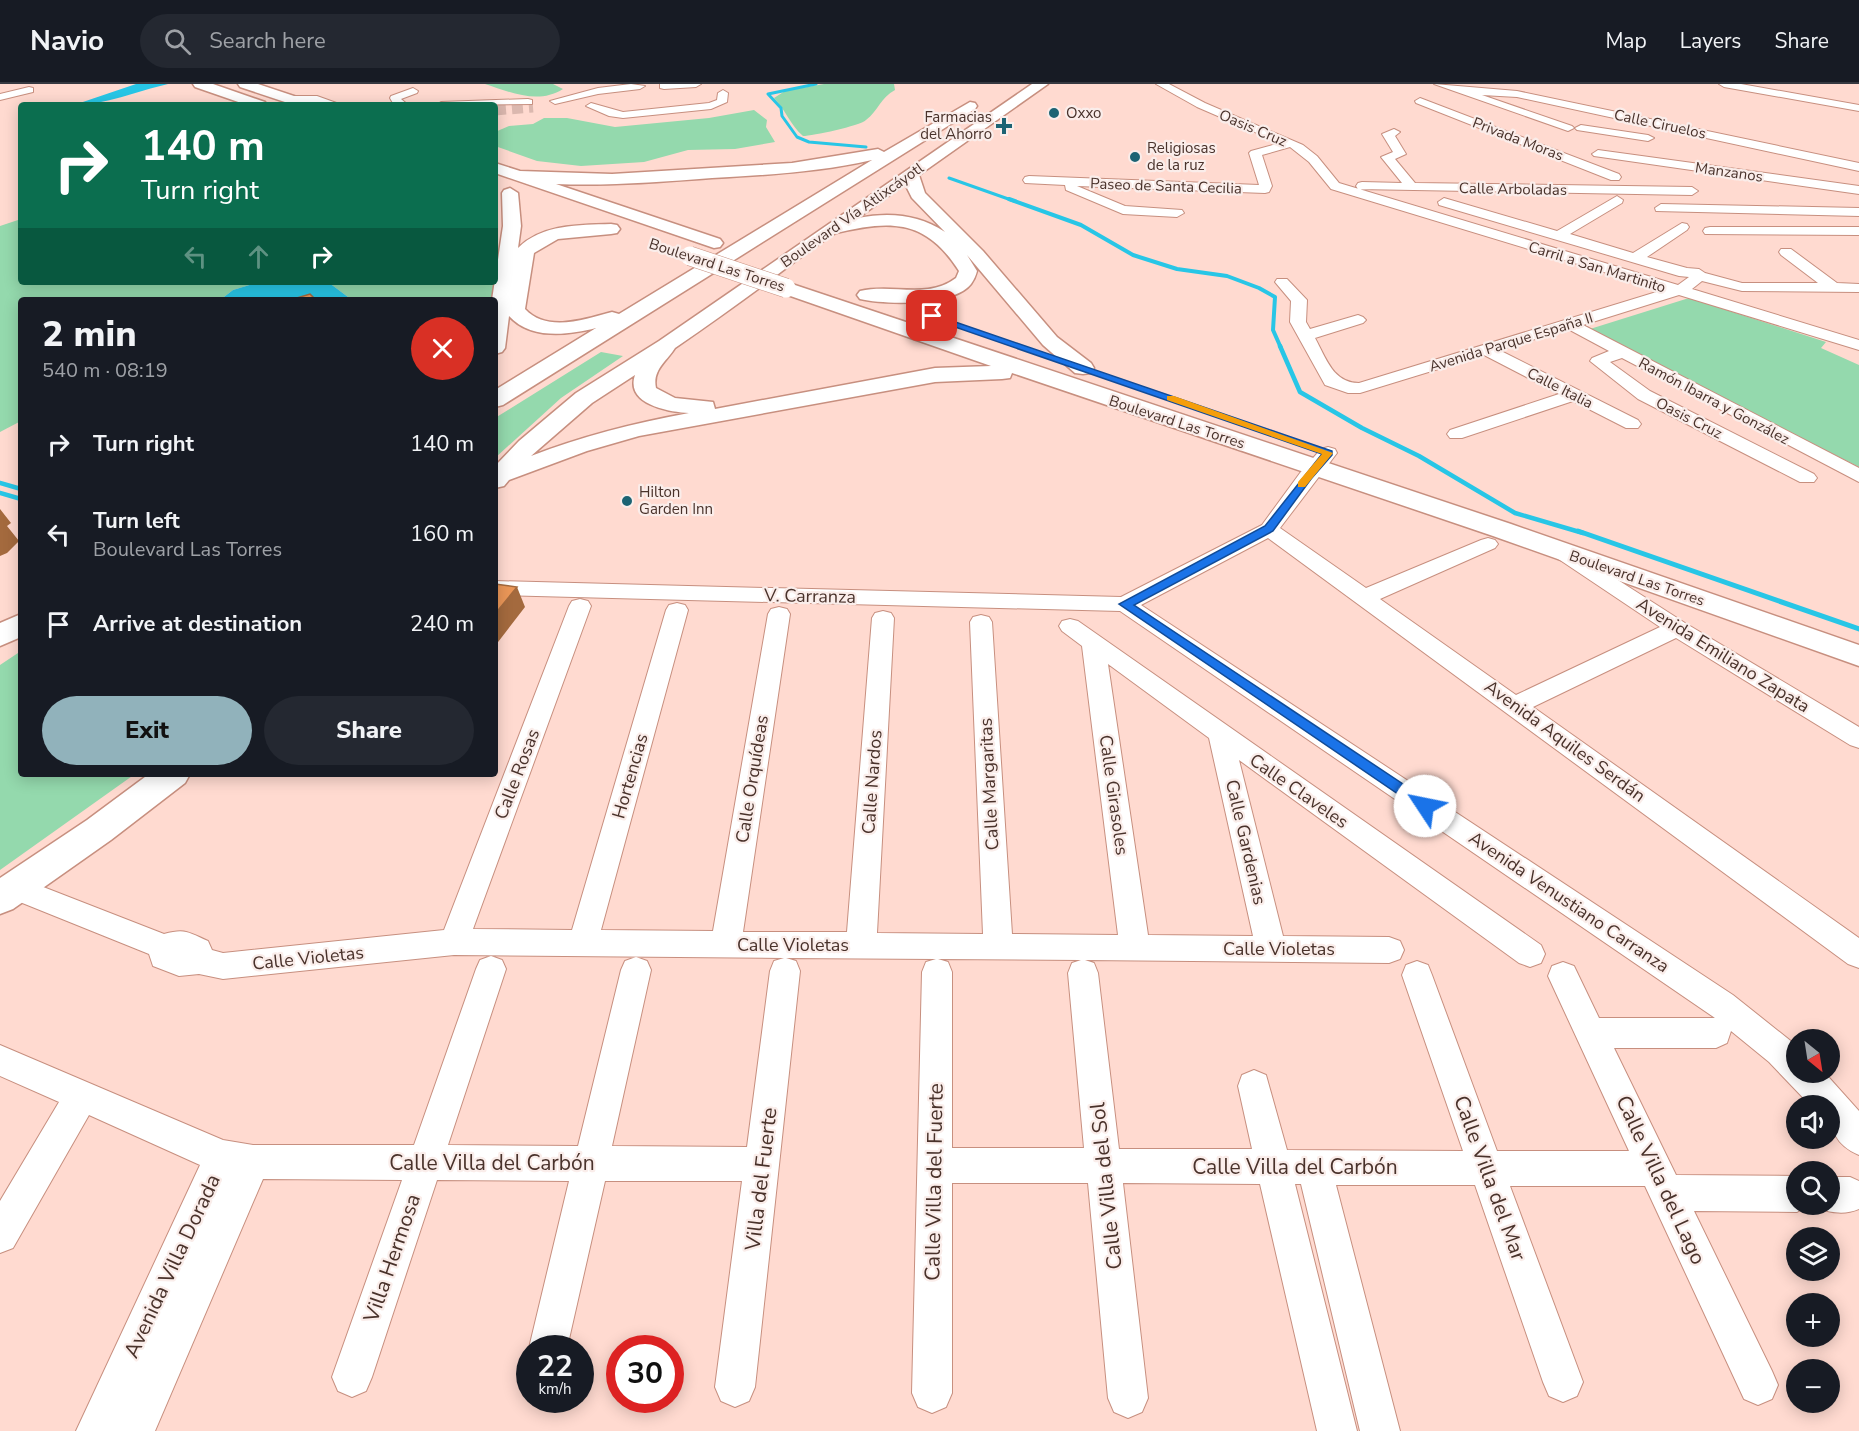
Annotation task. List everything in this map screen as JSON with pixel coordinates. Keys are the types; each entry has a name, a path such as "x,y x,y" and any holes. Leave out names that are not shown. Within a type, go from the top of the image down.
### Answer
{"main road":[{"path":"200,84 252,102"},
{"path":"245,84 298,102"},
{"name":"Boulevard Vía Atlixcáyotl","path":"498,479 527,446 584,398 666,345 1041,84"},
{"name":"Boulevard Vía Atlixcáyotl","path":"498,398 979,100"},
{"path":"498,328 513,226 508,186 803,168 853,160 906,146"},
{"name":"Boulevard Las Torres","path":"498,172 508,186 533,201"},
{"path":"911,173 918,195 976,255 1050,341 1083,368"},
{"path":"622,212 623,200 628,192 655,182 759,176 788,178 805,186 802,211"},
{"name":"Boulevard Las Torres","path":"508,186 622,212 714,243 796,278 886,323 1058,382 1322,460 1859,633"},
{"path":"566,213 617,231 559,234 540,239 530,245 525,251 515,310 519,317 536,325 564,328 590,324 648,307"},
{"path":"820,239 841,228 862,222 908,221 925,226 938,234 968,271 965,281 958,286 937,293 902,297 867,294"},
{"name":"Boulevard Las Torres","path":"684,254 867,294 1083,368 1558,550 1859,656"},
{"path":"666,345 647,369 645,382 651,395 658,401 682,407 710,406 882,372 901,357 900,340 886,323"},
{"path":"498,479 579,446 636,430 935,375 996,373 1058,382"},
{"path":"0,636 18,626"},
{"path":"8,893 99,830 169,777"}],"street":[{"path":"0,96 29,90 18,84"},
{"path":"464,102 473,100 538,103 623,84"},
{"path":"591,106 619,115 653,92 696,84"},
{"name":"Oasis Cruz","path":"1161,84 1201,105 1306,152 1335,186"},
{"path":"1439,84 1576,129 1660,139"},
{"path":"1724,84 1817,96 1836,91"},
{"path":"1743,84 1817,96 1859,106"},
{"path":"397,102 395,98 413,91"},
{"path":"500,108 598,91 653,92 718,104 723,102 723,93"},
{"name":"Calle Ciruelos","path":"1460,91 1517,94 1859,167"},
{"path":"289,99 317,99 327,102"},
{"name":"Privada Moras","path":"1420,101 1620,187"},
{"path":"1560,236 1620,187 1598,154 1576,129"},
{"path":"1394,132 1388,134 1400,154 1387,157 1412,187"},
{"path":"1683,142 1812,158"},
{"name":"Paseo de Santa Cecilia","path":"1029,180 1265,189 1255,153 1290,144"},
{"name":"Manzanos","path":"1598,154 1859,190"},
{"path":"1059,182 1123,210 1178,213"},
{"name":"Calle Arboladas","path":"1335,186 1620,187 1692,191"},
{"name":"Carril a San Martinito","path":"1335,186 1859,345"},
{"path":"1660,191 1757,230"},
{"path":"1675,191 1773,230"},
{"path":"1485,214 1525,193"},
{"path":"1444,202 1692,275 1742,287 1859,288"},
{"path":"1658,208 1859,212"},
{"path":"1635,258 1682,227"},
{"path":"1710,231 1859,231"},
{"path":"1786,252 1834,288"},
{"name":"Avenida Parque España II","path":"1305,336 1331,381 1348,388 1360,388 1488,351 1683,289 1692,275"},
{"path":"1282,282 1299,300 1298,322 1305,336 1358,320"},
{"name":"Ramón Ibarra y González","path":"1570,324 1859,476"},
{"name":"Calle Italia","path":"1488,351 1632,424"},
{"name":"Oasis Cruz","path":"1622,352 1598,361 1644,395 1807,478"},
{"path":"1456,435 1573,395"},
{"path":"1125,604 1269,529 1322,460"},
{"name":"Avenida Aquiles Serdán","path":"1269,529 1516,705 1859,955"},
{"path":"1365,597 1488,544"},
{"name":"Avenida Emiliano Zapata","path":"1558,550 1677,628 1859,739"},
{"name":"V. Carranza","path":"498,588 1125,604"},
{"name":"Avenida Venustiano Carranza","path":"1125,604 1722,1005 1786,1057"},
{"name":"Calle Rosas","path":"454,942 580,606"},
{"name":"Hortencias","path":"583,943 677,610"},
{"name":"Calle Orquídeas","path":"726,944 779,614"},
{"name":"Calle Nardos","path":"861,945 883,618"},
{"name":"Calle Margaritas","path":"981,622 998,946"},
{"name":"Calle Claveles","path":"1070,626 1221,736 1530,954"},
{"path":"1516,705 1677,628"},
{"name":"Calle Girasoles","path":"1093,643 1135,948"},
{"name":"Calle Gardenias","path":"1221,736 1270,948"},
{"name":"Calle Violetas","path":"8,893 164,947 164,957 179,963 199,961 223,966 454,942 1389,950"},
{"name":"Villa Hermosa","path":"352,1377 491,969"},
{"path":"551,1335 636,970"},
{"name":"Villa del Fuerte","path":"735,1387 786,971"},
{"name":"Calle Villa del Fuerte","path":"932,1393 933,1165 938,972"},
{"name":"Calle Villa del Sol","path":"1083,973 1128,1398"},
{"name":"Calle Villa del Mar","path":"1417,975 1563,1382"},
{"name":"Calle Villa del Lago","path":"1563,976 1758,1385"},
{"path":"1591,1033 1716,1033"},
{"name":"Avenida Villa Dorada","path":"0,1060 238,1159"},
{"path":"1812,1083 1836,1108 1859,1138"},
{"path":"1254,1086 1337,1431"},
{"path":"0,1235 82,1095"},
{"name":"Calle Villa del Carbón","path":"238,1159 762,1164"},
{"name":"Avenida Villa Dorada","path":"96,1431 238,1159"},
{"name":"Avenida Villa Dorada","path":"134,1431 238,1159"},
{"name":"Calle Villa del Carbón","path":"933,1165 1487,1168 1786,1193"},
{"path":"1314,1167 1380,1431"}],"green space":[{"path":"485,84 553,84 563,89 553,94 534,97"},
{"path":"824,84 894,84 895,90 886,96 870,116 862,122 803,136 774,98 785,91"},
{"path":"754,110 767,120 766,127 775,142 735,149 688,150 644,162 581,166 537,161 498,147 498,131 509,126 533,124 544,118 567,118 615,127 709,118"},
{"path":"18,220 18,285 249,285 233,290 224,297 18,297 18,423 0,432 0,226"},
{"path":"332,285 494,285 492,297 348,297"},
{"path":"1689,298 1826,342 1821,348 1859,365 1859,467 1680,378 1590,329"},
{"path":"601,352 623,356 561,398 498,455 498,416"},
{"path":"18,653 18,777 131,777 0,870 0,665"}],"water":[{"path":"136,84 168,84 109,100 83,102"},
{"path":"249,285 332,285 348,297 224,297 233,290"}],"building":[{"path":"498,584 517,587 498,610"}],"waterway":[{"path":"816,84 768,94 781,108 782,116 797,137 809,142 866,147"},
{"path":"949,178 1014,201"},
{"path":"1009,199 1081,225 1133,255 1177,269 1227,276 1259,288 1275,297 1273,330 1281,348"},
{"path":"1280,346 1300,392 1362,428 1419,456 1515,513 1583,533"},
{"path":"0,483 18,488"},
{"path":"0,493 18,498"},
{"path":"1578,531 1859,629"}],"tunnel":[{"path":"498,110 533,107"}],"slow traffic":[{"path":"1171,398 1328,453 1302,484"}],"place":[{"name":"Oxxo","path":"1054,113"},
{"name":"Farmacias del Ahorro","path":"1004,126"},
{"name":"Religiosas de la ruz","path":"1135,157"},
{"name":"Hilton Garden Inn","path":"627,501"}],"route":[{"path":"932,316 1328,453 1307,477 1269,529 1125,604 1425,806"}]}
